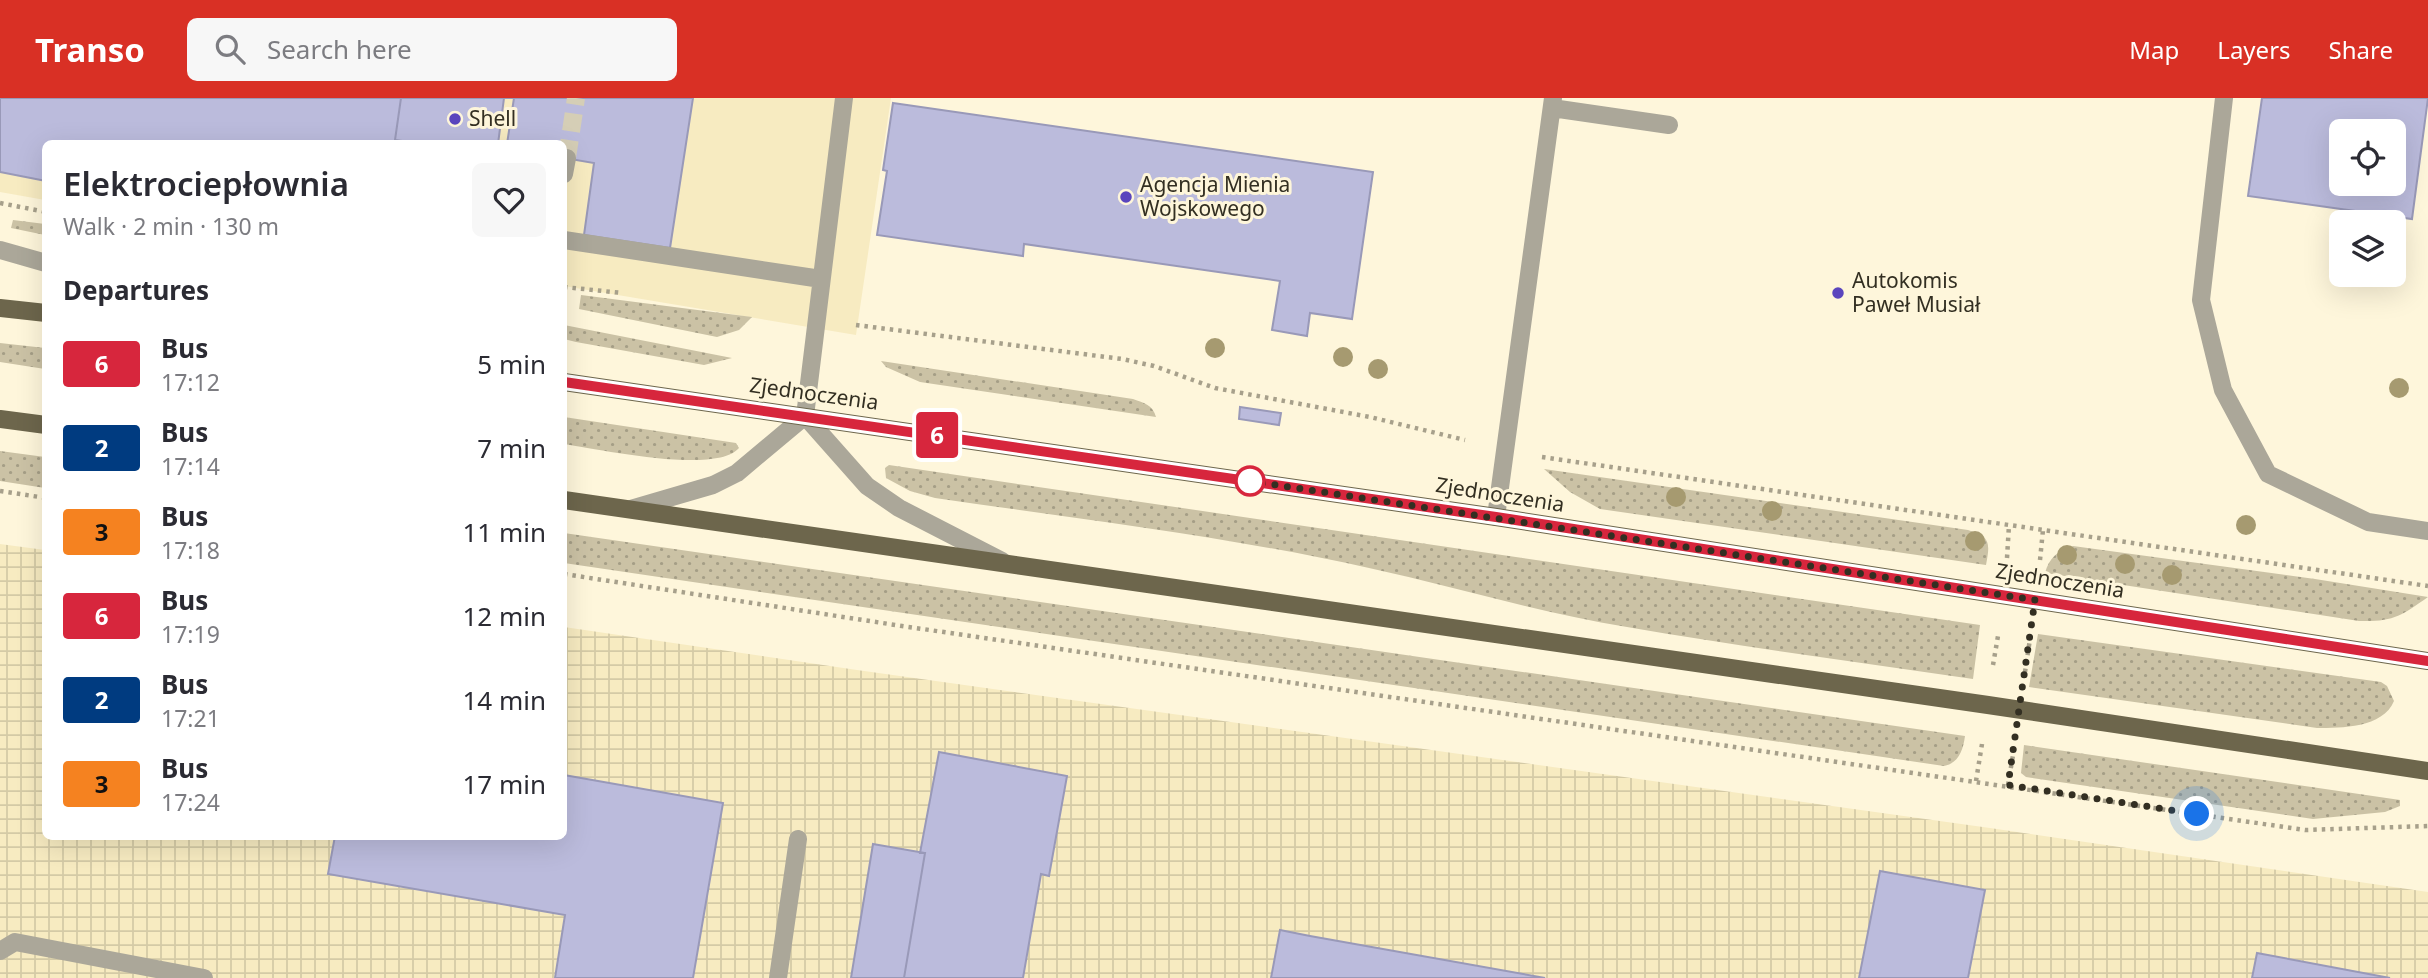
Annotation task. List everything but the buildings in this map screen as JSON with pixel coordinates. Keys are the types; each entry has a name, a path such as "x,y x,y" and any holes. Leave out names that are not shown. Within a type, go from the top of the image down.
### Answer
{"main road":[{"path":"0,308 42,313"},
{"name":"Zjednoczenia","path":"567,382 1496,517 2428,661"},
{"path":"0,419 42,424"},
{"path":"567,499 2428,771"}],"street":[{"path":"631,509 713,485 737,472 805,416 844,98"},
{"path":"2224,98 2201,300 2223,390 2268,474 2368,522 2428,531"},
{"path":"1496,517 1553,103 1669,125"},
{"path":"567,240 821,279"},
{"path":"0,250 42,262"},
{"path":"805,416 867,486 899,508 1007,564"},
{"path":"778,978 798,839"},
{"path":"0,951 15,942 204,978"}],"path":[{"path":"0,203 42,211"},
{"path":"0,491 42,497"},
{"path":"2006,569 2009,525"},
{"path":"2008,785 2043,530"},
{"path":"567,574 916,628 2305,830 2428,826"},
{"path":"1993,668 1998,634"},
{"path":"1976,781 1983,733"}],"shaded area":[{"path":"0,98 891,98 856,335 567,287 567,140 42,140 42,199 0,192"},
{"path":"13,220 42,224 42,234 11,228"},
{"path":"581,295 752,317 739,330 717,337 579,309"},
{"path":"567,326 732,358 704,365 567,340"},
{"path":"0,343 42,348 42,369 0,362"},
{"path":"881,361 1133,399 1150,407 1156,417 920,382 886,367"},
{"path":"567,417 736,443 739,448 726,456 707,459 682,460 628,455 567,445"},
{"path":"0,451 42,457 42,488 0,481"},
{"path":"889,465 1980,625 1973,679 1595,621 1315,557 1153,529 935,498 910,491 886,478 885,468"},
{"path":"1544,469 1968,530 1985,538 1988,546 1986,565 1600,509 1570,492"},
{"path":"567,533 1965,736 1959,755 1944,766 567,563"},
{"path":"0,544 42,550 42,840 567,840 567,627 2428,892 2428,978 0,978"},
{"path":"2073,546 2428,597 2396,616 2359,621 2045,573 2055,555"},
{"path":"2038,634 2381,682 2387,686 2394,701 2381,717 2360,725 2317,728 2029,687"},
{"path":"2024,745 2400,800 2400,806 2385,812 2313,819 2026,777 2021,773"}],"tunnel":[{"path":"567,158 576,98"}],"bus line":[{"name":"6","path":"567,382 1496,517 2428,661"}],"place":[{"name":"Shell","path":"455,119"},
{"name":"Agencja Mienia Wojskowego","path":"1126,197"},
{"name":"Autokomis Paweł Musiał","path":"1838,293"}],"route":[{"path":"1250,481 2035,600 2008,785 2197,814"}]}
